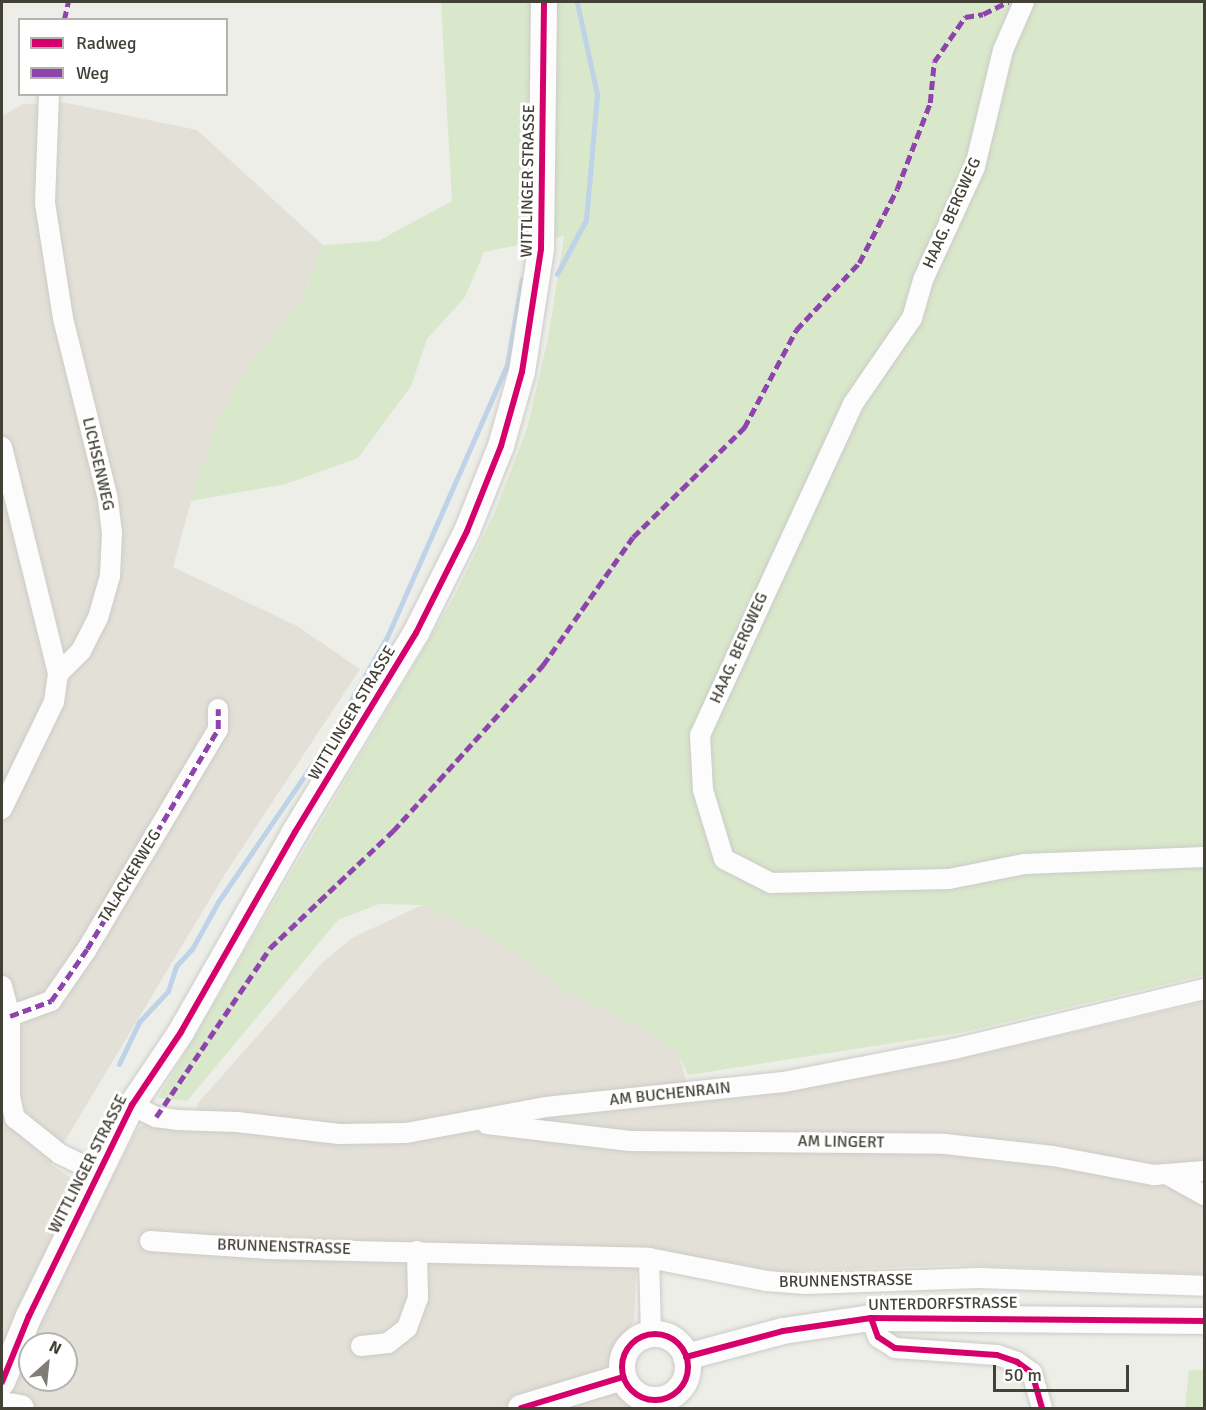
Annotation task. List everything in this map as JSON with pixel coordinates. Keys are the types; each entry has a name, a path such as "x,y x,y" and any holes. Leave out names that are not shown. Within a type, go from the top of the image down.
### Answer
{"street":[{"name":"WITTLINGER STRASSE","path":"2,1382 97,1172 132,1105 181,1032 295,832 416,633 467,531 501,446 522,372 542,249 544,2"},
{"name":"HAAG. BERGWEG","path":"1024,2 1003,50 975,167 922,280 912,318 853,404 700,735 703,790 723,859 771,883 949,879 1024,864 1204,856"},
{"name":"LICHSENWEG","path":"49,96 45,203 54,267 107,495 112,533 110,576 98,618 81,651 58,674"},
{"path":"2,447 58,674 54,702 2,809"},
{"name":"TALACKERWEG","path":"10,1016 51,1001 87,949 218,729 218,709"},
{"path":"2,986 10,1016 8,1121 60,1154 97,1172"},
{"name":"AM BUCHENRAIN","path":"132,1105 156,1117 177,1120 237,1122 339,1134 406,1133 476,1122 546,1107 784,1082 954,1049 1204,989"},
{"name":"AM LINGERT","path":"476,1122 630,1141 945,1144 1053,1155 1170,1176 1204,1171"},
{"path":"1170,1176 1204,1195"},
{"name":"BRUNNENSTRASSE","path":"150,1241 266,1249 649,1258 766,1281 807,1284 979,1278 1204,1286"},
{"path":"361,1346 388,1343 407,1328 418,1298 417,1251"},
{"path":"649,1258 651,1334"},
{"path":"870,1318 878,1337 895,1348 997,1355 1017,1362 1032,1373 1042,1408"},
{"name":"UNTERDORFSTRASSE","path":"686,1357 783,1331 870,1318 1204,1321"},
{"path":"651,1334 666,1336 679,1344 686,1357 688,1371 683,1384 662,1404 645,1399 632,1391 623,1377 627,1349 637,1339 651,1334"},
{"path":"522,1408 623,1377"},
{"path":"2,1405 21,1408"}],"shaded area":[{"path":"67,103 197,130 323,245 302,297 191,501 173,567 297,626 360,669 225,874 51,1164 101,1199 138,1128 148,1122 190,1127 198,1103 322,963 352,938 422,905 481,932 530,962 566,992 654,1033 679,1054 692,1102 975,1055 1204,1002 1204,1274 954,1265 781,1272 643,1248 636,1275 634,1321 610,1360 620,1395 643,1408 2,1408 2,116 23,104"}],"green space":[{"path":"441,2 1204,2 1204,975 964,1032 688,1075 679,1055 655,1034 566,992 530,962 481,932 422,905 379,904 338,920 187,1101 158,1098 454,597 495,512 527,429 548,339 564,236 484,252 465,297 427,339 411,386 358,458 286,484 191,501 218,421 242,376 302,298 323,245 378,241 452,201"},
{"path":"1189,1370 1204,1370 1204,1408 1185,1408"}],"waterway":[{"path":"557,274 586,220 597,94 577,2"},
{"path":"119,1064 139,1022 168,991 176,966 192,949 218,902 325,746 387,637 507,365 522,279"}],"marked path":[{"path":"64,18 68,2"},
{"path":"156,1117 270,948 393,831 543,665 633,537 744,428 796,330 859,263 897,189 930,103 934,62 965,17 983,14 1008,2"},
{"path":"10,1016 51,1001 87,949 218,729 218,709"}],"cycle path":[{"path":"2,1382 29,1316 132,1105 181,1032 295,832 416,633 467,531 501,446 522,372 541,249 544,2"},
{"path":"871,1318 878,1337 895,1348 997,1355 1017,1362 1032,1373 1042,1408"},
{"path":"686,1357 783,1331 871,1318 1204,1321"},
{"path":"655,1334 667,1337 678,1344 685,1355 688,1367 685,1379 678,1390 667,1397 655,1400 643,1397 632,1390 625,1379 622,1367 625,1355 632,1344 643,1337 655,1334"},
{"path":"521,1408 623,1377"}]}
